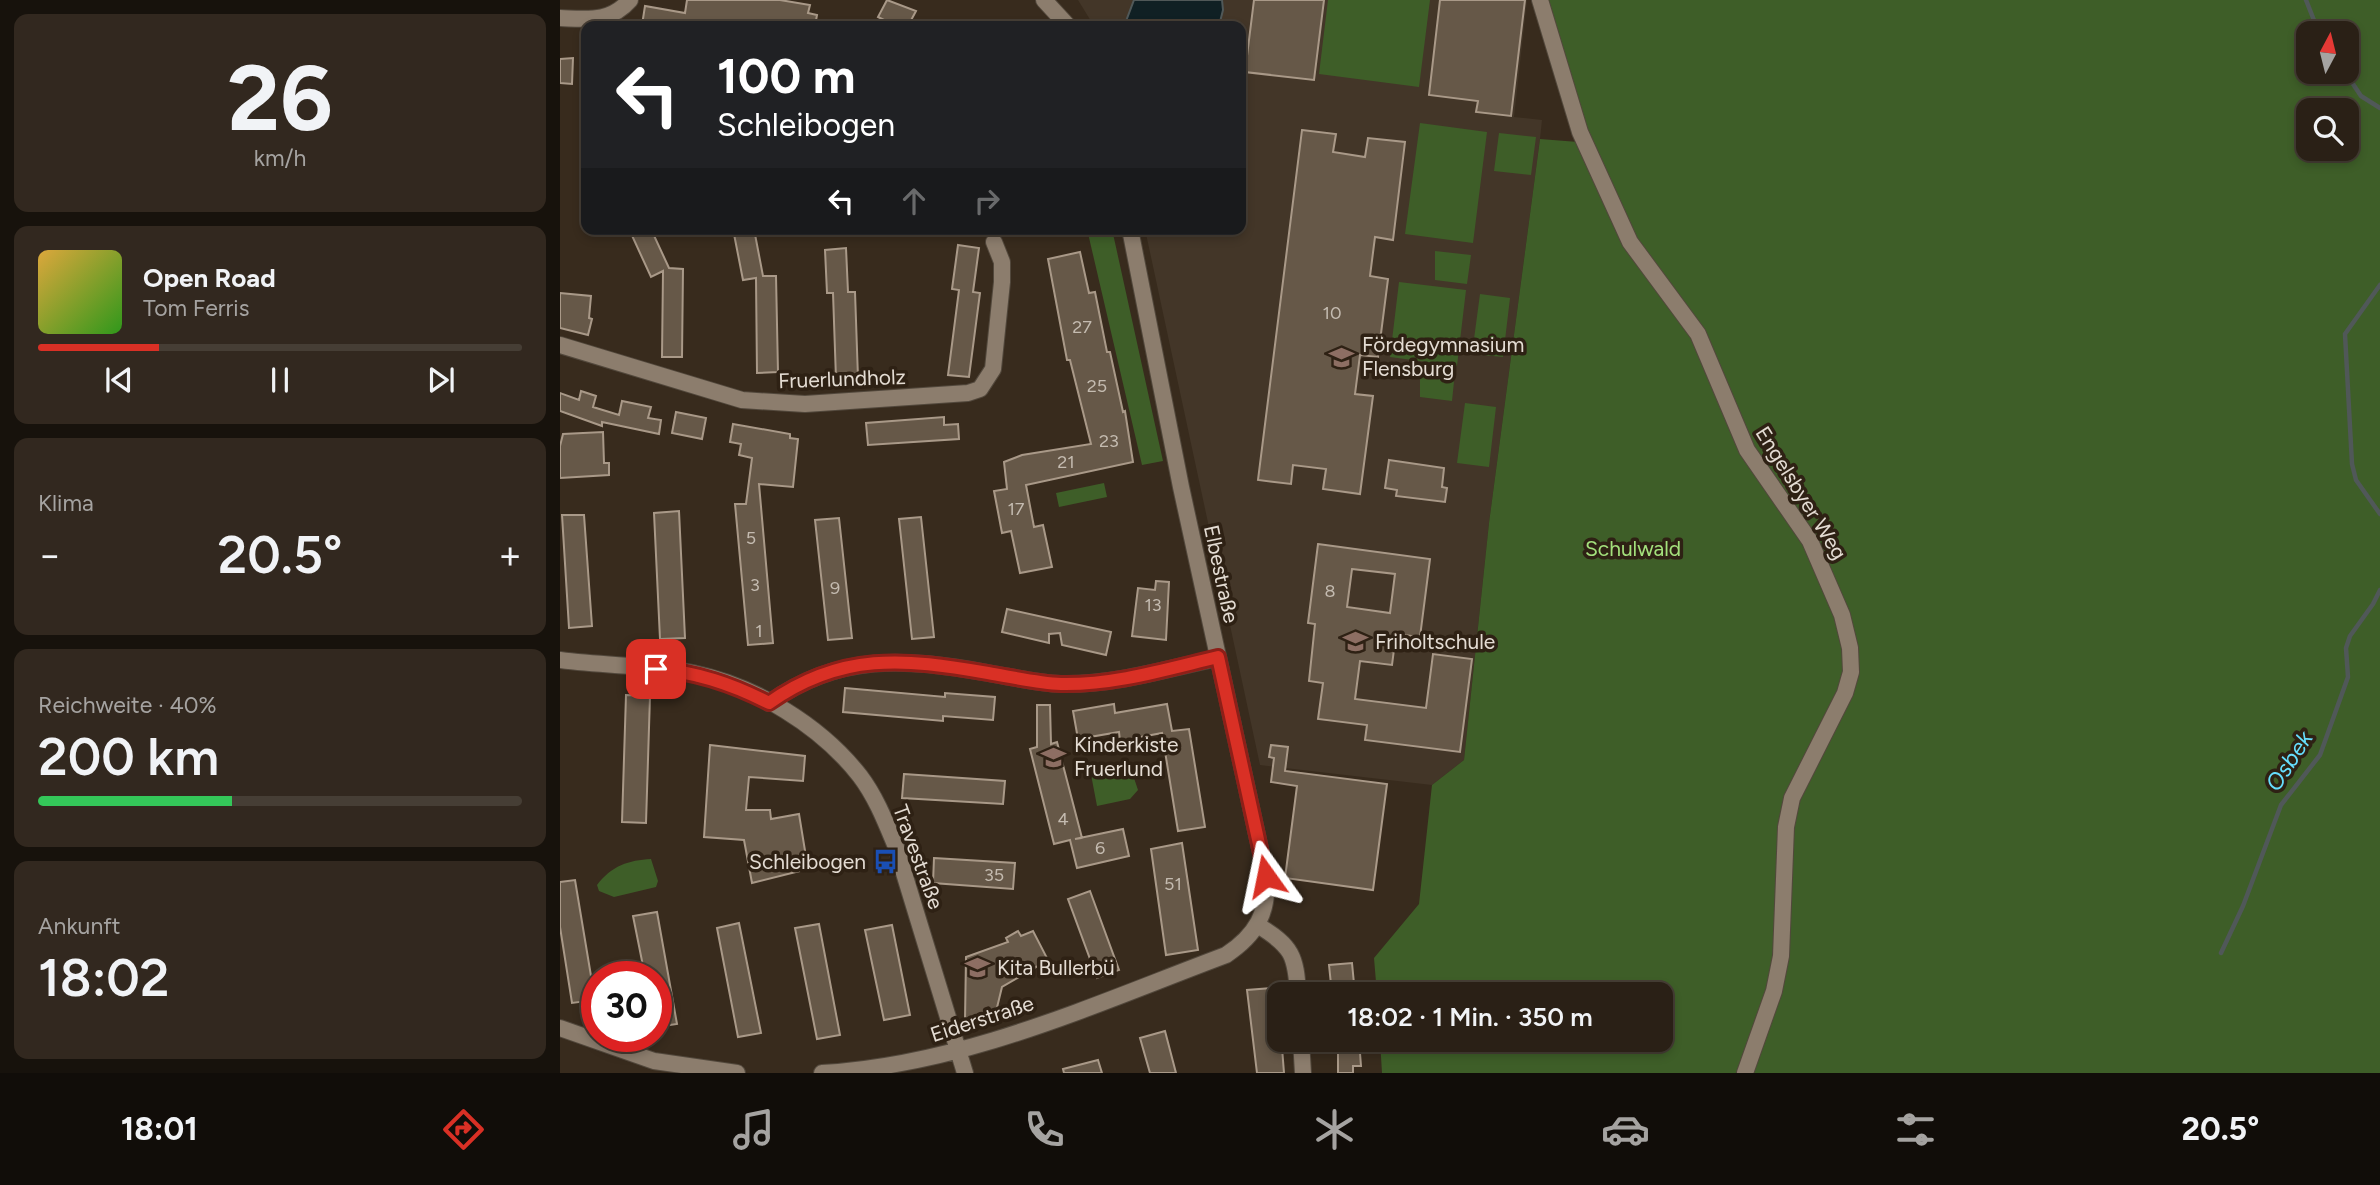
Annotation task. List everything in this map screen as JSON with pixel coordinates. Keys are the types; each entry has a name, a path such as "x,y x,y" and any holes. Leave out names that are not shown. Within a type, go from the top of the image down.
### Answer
{"street":[{"path":"605,21 630,0"},
{"path":"1044,0 1063,21"},
{"name":"Engelsbyer Weg","path":"1540,0 1580,132 1630,242 1698,334 1747,450 1810,541 1842,615 1850,648 1851,672 1845,693 1793,798 1786,827 1781,956 1774,991 1745,1073"},
{"path":"560,18 585,21"},
{"name":"Elbestraße","path":"1131,235 1266,876 1268,895 1259,926"},
{"name":"Fruerlundholz","path":"560,345 742,400 805,404 968,393 980,389 988,381 993,369 1002,282 1002,262 995,242"},
{"path":"769,703 796,684 828,670 862,665 938,665 1045,682 1090,683 1218,657"},
{"name":"Travestraße","path":"560,660 695,674 737,687 813,729 833,746 861,777 881,811 896,847 965,1073"},
{"path":"1259,926 1281,939 1290,951 1296,965 1297,982"},
{"name":"Eiderstraße","path":"821,1073 885,1067 959,1052 1226,955 1246,941 1259,926"},
{"path":"560,1028 654,1061 737,1073"},
{"path":"1302,1052 1303,1073"}],"shaded area":[{"name":"Fördegymnasium Flensburg","path":"1078,0 1527,0 1514,117 1542,120 1540,139 1489,523 1464,760 1432,785 1260,765 1146,235 1246,235 1246,21 1091,21"},
{"path":"1134,0 1222,0 1220,21 1126,21"}],"green space":[{"path":"1328,0 1430,0 1419,87 1319,74"},
{"name":"Schulwald","path":"1535,0 2380,0 2380,1073 1382,1073 1381,1052 1673,1052 1673,982 1376,982 1374,958 1419,904 1432,785 1464,760 1489,523 1540,139 1578,142"},
{"path":"1420,123 1487,132 1473,243 1405,234"},
{"path":"1499,133 1536,137 1531,175 1494,171"},
{"path":"1088,235 1113,235 1163,461 1142,465"},
{"path":"1435,251 1471,255 1467,284 1435,280"},
{"path":"1399,282 1466,290 1457,366 1390,357"},
{"path":"1480,294 1510,298 1503,357 1472,354"},
{"path":"1420,368 1455,372 1452,401 1420,397"},
{"path":"1465,403 1496,407 1489,467 1457,463"},
{"path":"1104,483 1107,497 1059,507 1056,493"},
{"path":"1089,764 1134,778 1138,790 1130,799 1097,806"},
{"path":"651,859 658,881 656,887 614,897 599,891 597,885 614,869 635,861"}],"building":[{"path":"687,0 780,0 810,5 808,13 817,15 816,21 643,21 645,6 685,13"},
{"path":"887,0 916,11 911,21 886,21 878,17"},
{"path":"1254,0 1324,0 1314,80 1246,72"},
{"path":"1440,0 1525,0 1511,116 1476,112 1478,101 1429,95"},
{"path":"573,58 572,84 560,83 560,59"},
{"path":"1302,130 1336,134 1333,152 1365,157 1368,138 1405,142 1393,240 1375,237 1370,276 1388,279 1378,357 1360,355 1355,394 1373,396 1360,494 1323,489 1326,469 1293,465 1291,484 1258,480"},
{"path":"632,235 654,235 669,268 683,269 682,357 662,357 663,271 651,277"},
{"path":"734,235 755,235 763,276 776,276 778,372 757,373 756,278 743,280"},
{"path":"958,245 979,248 973,292 980,293 969,377 948,375 959,290 952,289"},
{"path":"846,248 848,292 855,292 858,378 836,379 833,293 827,293 825,250"},
{"path":"1080,252 1089,293 1095,292 1107,352 1110,352 1123,412 1125,411 1133,462 1026,485 1034,527 1043,525 1052,567 1020,573 1011,531 1002,533 994,491 1007,489 1004,462 1022,455 1091,444 1070,360 1067,360 1048,259"},
{"path":"560,293 591,296 589,318 592,319 588,335 560,328"},
{"path":"581,391 596,396 593,407 619,415 622,401 651,407 648,418 661,420 659,434 602,422 602,426 560,411 560,393 579,400"},
{"path":"676,412 706,418 702,439 672,433"},
{"path":"944,417 944,425 958,424 959,439 868,445 866,423"},
{"path":"733,424 790,434 790,438 798,439 793,487 759,484 773,643 748,645 735,504 746,504 752,458 739,455 741,444 730,442"},
{"path":"603,432 604,463 609,463 609,475 560,478 560,446 563,434"},
{"path":"1389,460 1444,468 1442,487 1447,488 1445,502 1396,496 1397,490 1385,488"},
{"path":"679,511 685,638 660,639 654,513"},
{"path":"562,515 584,515 592,626 569,628"},
{"path":"921,517 934,637 912,639 899,519"},
{"path":"839,518 852,638 828,640 815,520"},
{"path":"1318,544 1430,559 1420,637 1396,634 1392,665 1360,661 1355,699 1426,708 1433,654 1472,659 1460,752 1365,740 1367,725 1318,719 1323,683 1309,681 1315,624 1308,623","holes":["1352,569 1395,574 1390,613 1347,607"]},
{"path":"1156,581 1169,582 1166,640 1132,636 1138,588 1155,590"},
{"path":"1007,609 1111,632 1106,655 1062,645 1060,633 1049,634 1049,643 1002,632"},
{"path":"845,688 945,697 945,693 995,697 993,720 943,716 943,721 843,712"},
{"path":"626,695 650,696 646,823 622,822"},
{"path":"1114,704 1115,713 1167,704 1172,731 1189,729 1205,827 1178,831 1162,733 1120,741 1119,732 1078,739 1073,711"},
{"path":"1037,705 1050,705 1051,744 1057,742 1082,838 1123,829 1129,856 1077,868 1070,840 1054,844 1030,749 1037,747"},
{"path":"710,745 805,756 803,781 749,777 746,810 770,810 771,819 799,814 808,869 752,883 744,840 704,837"},
{"path":"1271,745 1288,747 1285,771 1387,784 1373,890 1285,878 1297,786 1271,782 1274,758 1269,757"},
{"path":"904,774 1005,781 1003,804 902,798"},
{"path":"1182,843 1198,950 1166,955 1151,849"},
{"path":"934,858 1015,863 1013,889 933,883"},
{"path":"575,880 588,961 581,961 581,1002 572,1003 560,927 560,882"},
{"path":"1090,891 1119,970 1097,978 1068,899"},
{"path":"657,912 666,961 642,961 633,916"},
{"path":"739,923 761,1033 738,1037 717,928"},
{"path":"819,924 840,1035 817,1039 795,928"},
{"path":"892,925 910,1015 884,1020 865,930"},
{"path":"1018,931 1021,936 1033,931 1048,960 1002,987 993,1024 965,1020 966,957 1008,942 1006,938"},
{"path":"1352,963 1354,982 1331,982 1329,965"},
{"path":"1267,988 1267,1052 1282,1052 1284,1073 1257,1073 1247,990"},
{"path":"672,996 677,1024 672,1025"},
{"path":"1165,1031 1176,1073 1150,1073 1140,1038"},
{"path":"1338,1052 1360,1052 1361,1066 1353,1066 1353,1073 1338,1073"},
{"path":"1098,1060 1102,1073 1064,1073 1063,1069"}],"waterway":[{"name":"Osbek","path":"2306,0 2314,21"},
{"name":"Osbek","path":"2353,84 2361,96 2380,108"},
{"name":"Osbek","path":"2380,285 2345,334 2352,464 2356,480 2380,514"},
{"name":"Osbek","path":"2221,953 2243,906 2281,805 2320,755 2348,677 2346,648 2350,636 2380,590"}],"place":[{"name":"Fördegymnasium Flensburg","path":"1342,357"},
{"name":"Friholtschule","path":"1355,642"},
{"name":"Kinderkiste Fruerlund","path":"1054,757"},
{"name":"Schleibogen","path":"886,862"},
{"name":"Kita Bullerbü","path":"977,968"}],"route":[{"path":"656,669 713,679 737,687 769,703 796,684 828,670 862,665 938,665 1059,684 1109,681 1218,657 1266,876"}]}
